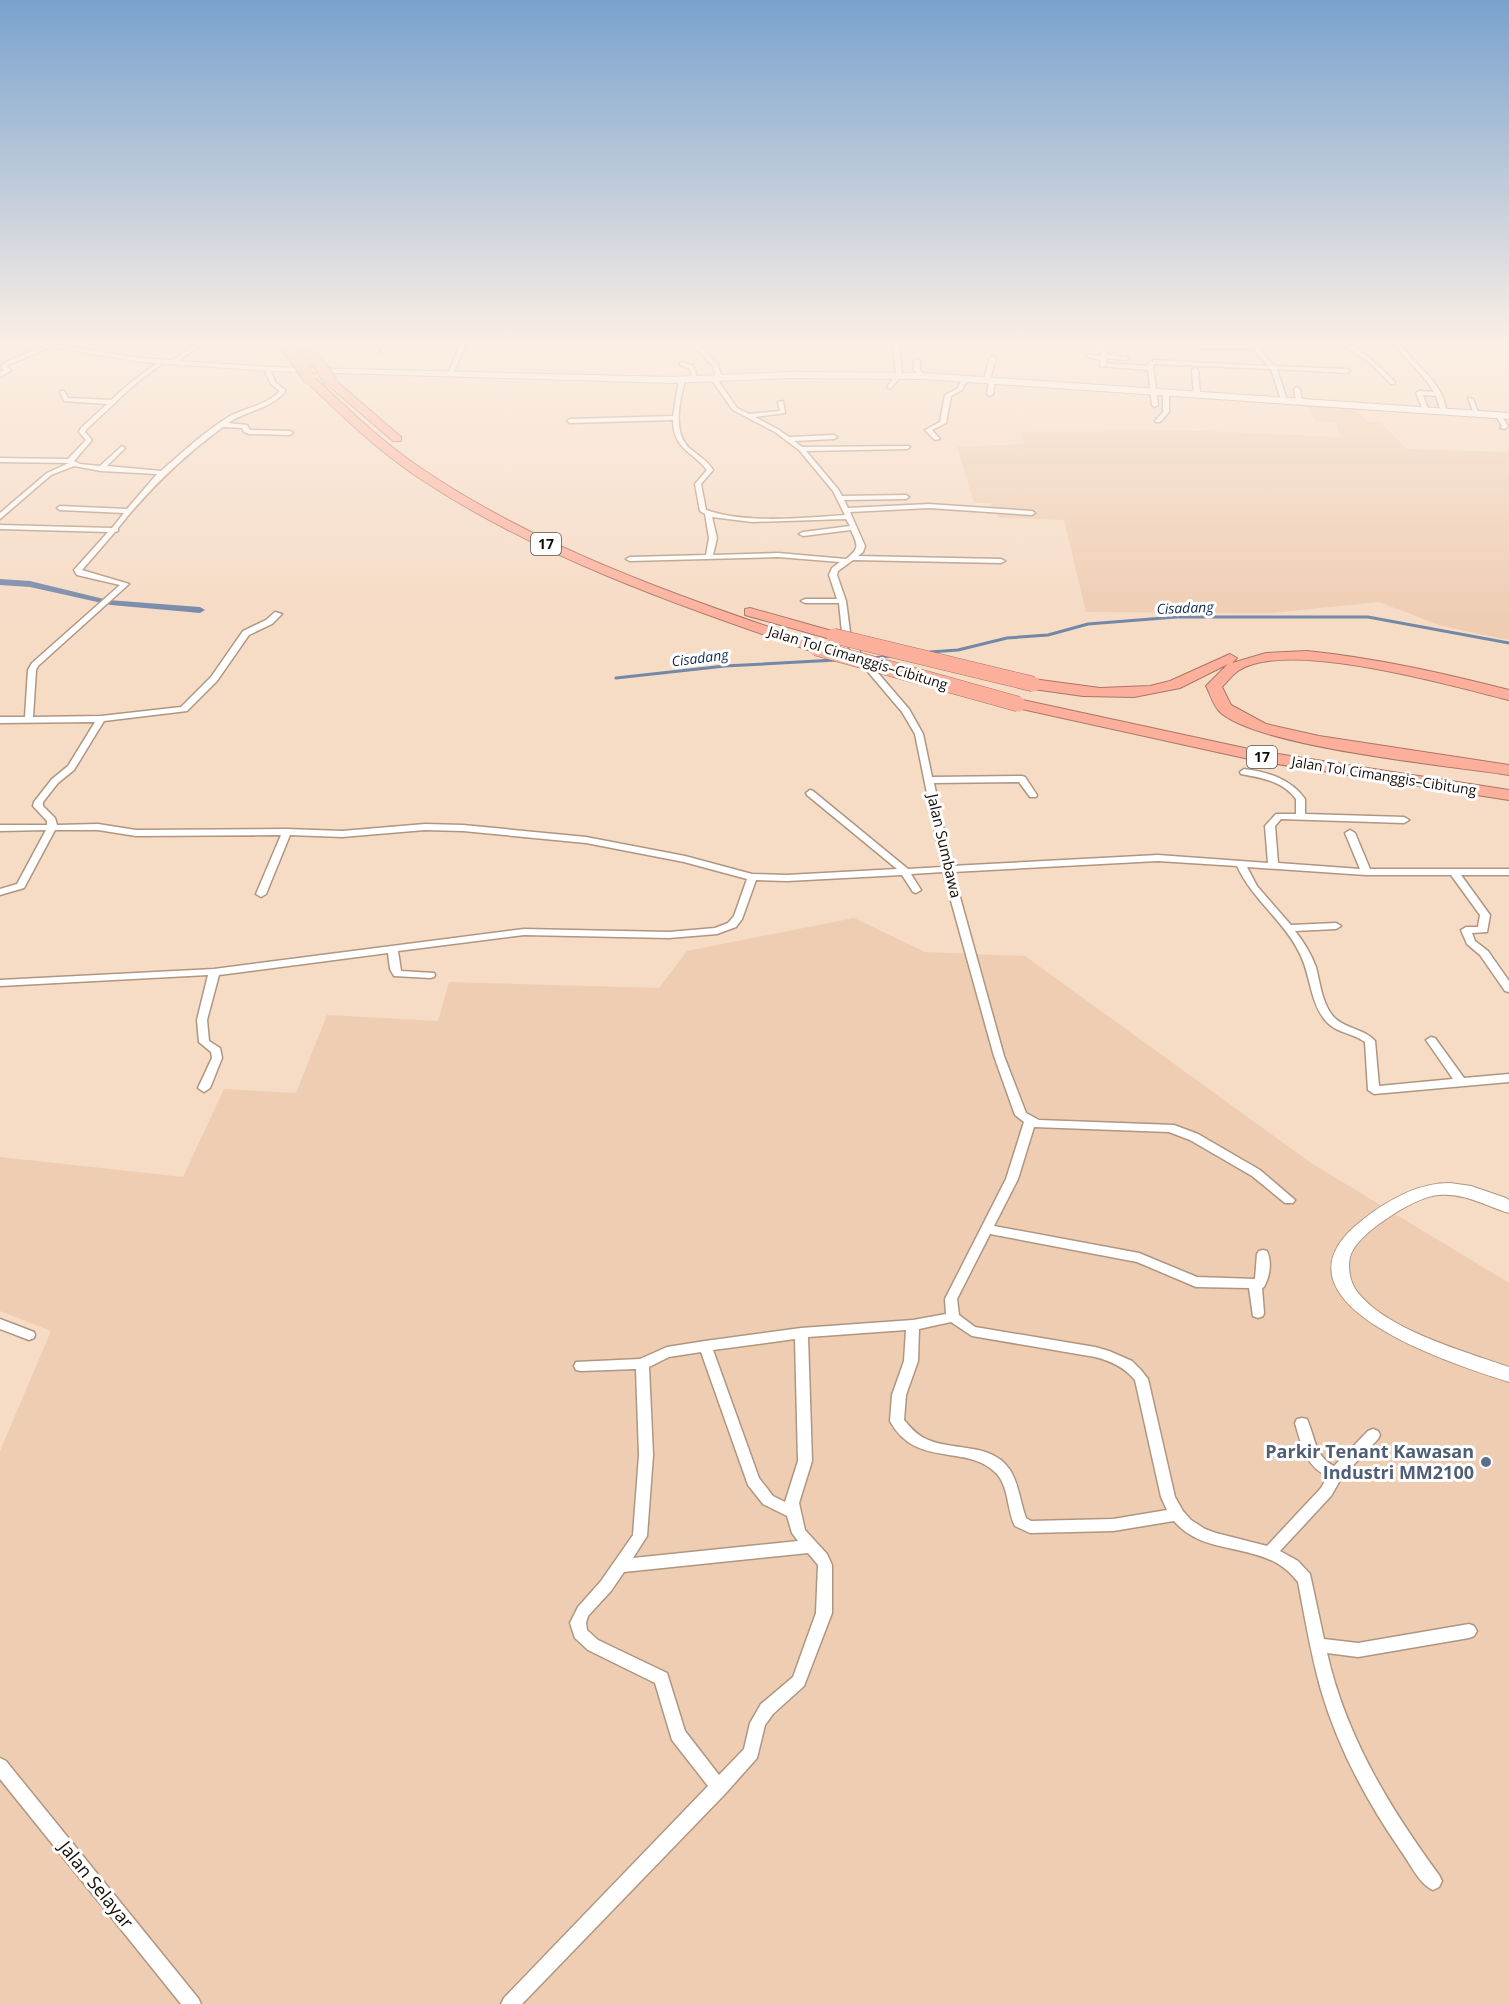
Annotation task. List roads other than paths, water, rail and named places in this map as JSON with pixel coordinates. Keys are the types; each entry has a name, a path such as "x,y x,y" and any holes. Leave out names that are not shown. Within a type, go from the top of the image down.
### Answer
{"highway":[{"name":"Jalan Tol Cimanggis–Cibitung","path":"371,437 423,476 496,520 574,558 641,585 825,641 1258,756 1509,795"},
{"name":"17","path":"393,437 434,467 510,512 590,552 724,605 825,641"},
{"path":"825,641 1026,694 1142,691 1167,687 1238,655 1290,649 1361,655 1509,688"},
{"path":"1509,695 1396,668 1318,657 1263,657 1245,661 1220,674 1214,686 1225,708 1261,728 1319,741 1509,770"},
{"name":"Jalan Tol Cimanggis–Cibitung","path":"1026,694 1263,744 1509,782"}],"main road":[{"path":"1509,1207 1479,1194 1453,1188 1429,1190 1401,1203 1359,1233 1345,1246 1340,1260 1350,1296 1367,1313 1388,1326 1509,1375"}],"street":[{"path":"0,517 49,474 71,463 89,440 86,437"},
{"path":"29,720 32,670 35,665 125,584 80,573 78,570 116,530 141,493 209,437"},
{"path":"680,437 683,445 708,466 710,471 698,484 702,510 708,514 797,520 929,506 1032,513"},
{"name":"Jalan Sumbawa","path":"784,437 801,449 840,498 854,528 861,548 852,560 833,573 842,601 846,632 853,647 906,711 919,734 946,868 999,1056 1019,1112 1030,1122"},
{"path":"788,439 826,437"},
{"path":"801,449 907,447"},
{"path":"101,469 122,448"},
{"path":"0,460 71,463 101,469 164,472"},
{"path":"840,498 906,496"},
{"path":"60,508 128,511"},
{"path":"708,514 714,538 709,557"},
{"path":"0,527 116,530"},
{"path":"803,534 854,528"},
{"path":"630,559 778,555 852,560 1001,561"},
{"path":"806,601 842,601"},
{"path":"0,720 101,719 187,708 214,679 246,633 269,622 278,614"},
{"path":"0,892 21,886 52,828 52,820 38,806 39,802 55,782 71,768 101,719"},
{"path":"1244,772 1264,774 1297,793 1301,799 1300,817"},
{"path":"929,780 1022,778 1033,795"},
{"path":"810,793 904,870 916,890"},
{"path":"1273,866 1270,826 1279,816 1404,820"},
{"path":"0,828 98,827 154,834 287,832 358,834 425,827 463,828 609,844 685,859 752,877 803,878 904,870 1158,858 1366,872 1509,872"},
{"path":"261,894 287,832"},
{"path":"1350,833 1366,872"},
{"path":"1240,864 1247,879 1305,952 1314,987 1328,1018 1340,1028 1358,1032 1370,1041 1374,1090 1509,1078"},
{"path":"1454,872 1485,915 1483,930 1466,930 1471,942 1484,953 1509,989"},
{"path":"0,982 214,972 540,931 669,934 717,931 732,925 739,917 752,877"},
{"path":"1288,928 1336,926"},
{"path":"393,948 395,969 398,974 430,975"},
{"path":"204,1088 217,1058 216,1050 204,1042 202,1020 214,972"},
{"path":"1431,1040 1461,1083"},
{"path":"1289,1200 1256,1173 1194,1137 1170,1128 1030,1122 1012,1179 951,1299 953,1317 972,1331 1095,1352 1119,1360 1135,1369 1141,1379 1168,1497 1177,1514 1187,1525 1200,1533 1269,1553 1291,1563 1305,1579 1334,1705 1354,1752 1398,1834 1432,1881"},
{"path":"987,1229 1139,1257 1196,1282 1256,1286 1260,1284 1263,1275 1263,1254"},
{"path":"1256,1286 1258,1312"},
{"path":"581,1366 642,1364 667,1352 705,1346 801,1333 913,1325 953,1317"},
{"path":"0,1324 29,1335"},
{"path":"913,1325 911,1361 899,1395 897,1421 912,1438 930,1448 971,1455 1000,1468 1006,1476 1020,1522 1030,1527 1104,1525 1177,1514"},
{"path":"510,2004 752,1753 758,1723 767,1709 799,1681 824,1613 826,1572 822,1558 799,1533 792,1503 805,1461 801,1333"},
{"path":"705,1346 753,1481 768,1500 793,1512"},
{"path":"642,1364 646,1455 640,1536 583,1612 578,1623 580,1634 593,1645 662,1678 678,1734 719,1788"},
{"path":"1302,1423 1313,1459 1320,1466 1337,1473"},
{"path":"1269,1553 1326,1492 1337,1473 1373,1435"},
{"path":"619,1566 812,1546"},
{"path":"1319,1645 1358,1650 1469,1631"},
{"name":"Jalan Selayar","path":"0,1766 192,2004"}],"waterway":[{"path":"0,582 30,584 104,601"},
{"path":"111,602 200,610"},
{"name":"Cisadang","path":"930,652 958,650 1007,638 1048,635 1088,624 1176,617 1368,617 1509,643"},
{"name":"Cisadang","path":"873,658 890,656"},
{"name":"Cisadang","path":"616,678 725,666 836,660"}],"place":[{"name":"Parkir Tenant Kawasan Industri MM2100","path":"1486,1462"}]}
